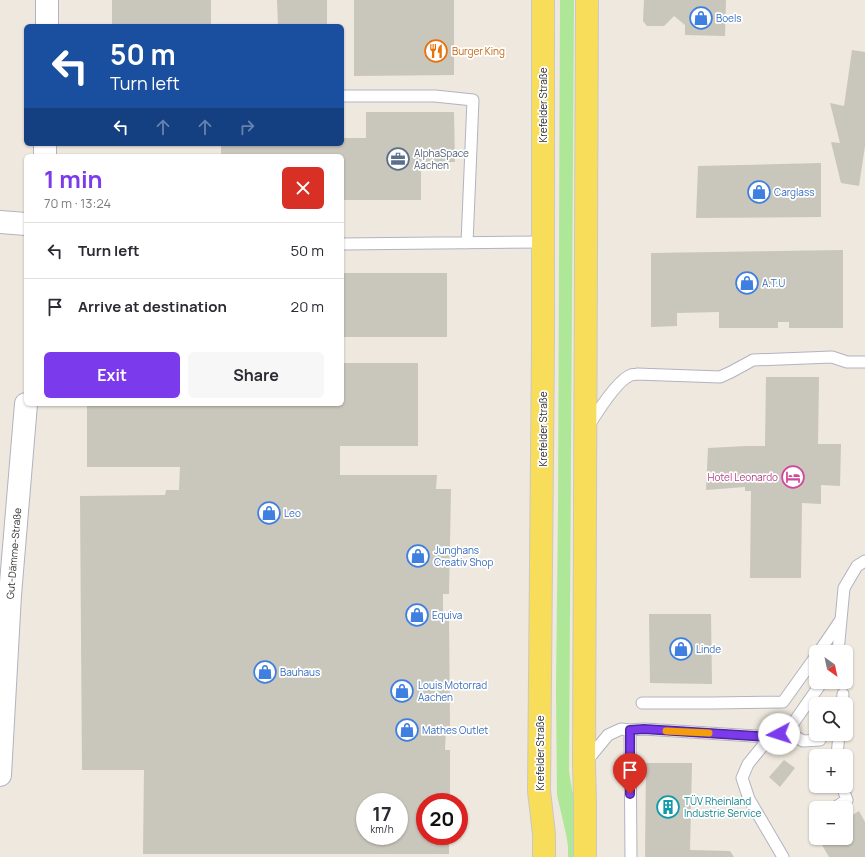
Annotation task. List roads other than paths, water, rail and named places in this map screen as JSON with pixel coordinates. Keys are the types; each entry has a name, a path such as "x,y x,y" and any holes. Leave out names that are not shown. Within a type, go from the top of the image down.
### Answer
{"main road":[{"name":"Krefelder Straße","path":"543,0 543,412 539,791 544,834 544,857"},
{"path":"585,857 584,764 587,0"}],"street":[{"path":"47,0 47,24"},
{"path":"0,222 24,224"},
{"name":"Gut-Dämme-Straße","path":"0,763 5,594 26,406"}],"lane":[{"path":"344,96 435,96 473,100 468,243"},
{"path":"344,244 543,242"},
{"path":"585,431 612,392 630,375 720,376 753,360 832,357 847,362 865,362"},
{"path":"839,645 844,588 861,563"},
{"path":"824,645 842,620"},
{"path":"642,702 783,702 809,666"},
{"path":"584,764 608,735 621,729 644,729 770,737 787,732 817,689"},
{"path":"630,730 630,857"},
{"path":"787,732 803,742 812,741"},
{"path":"770,737 748,764 742,778 749,799 783,857"}],"place":[{"name":"Boels","path":"701,18"},
{"name":"Burger King","path":"436,51"},
{"name":"AlphaSpace Aachen","path":"398,159"},
{"name":"Carglass","path":"759,192"},
{"name":"A.T.U","path":"747,283"},
{"name":"Hotel Leonardo","path":"793,477"},
{"name":"Leo","path":"269,513"},
{"name":"Junghans Creativ Shop","path":"418,556"},
{"name":"Equiva","path":"417,615"},
{"name":"Linde","path":"681,649"},
{"name":"Bauhaus","path":"265,672"},
{"name":"Louis Motorrad Aachen","path":"402,691"},
{"name":"Mathes Outlet","path":"407,730"},
{"name":"TÜV Rheinland Industrie Service","path":"668,807"}]}
